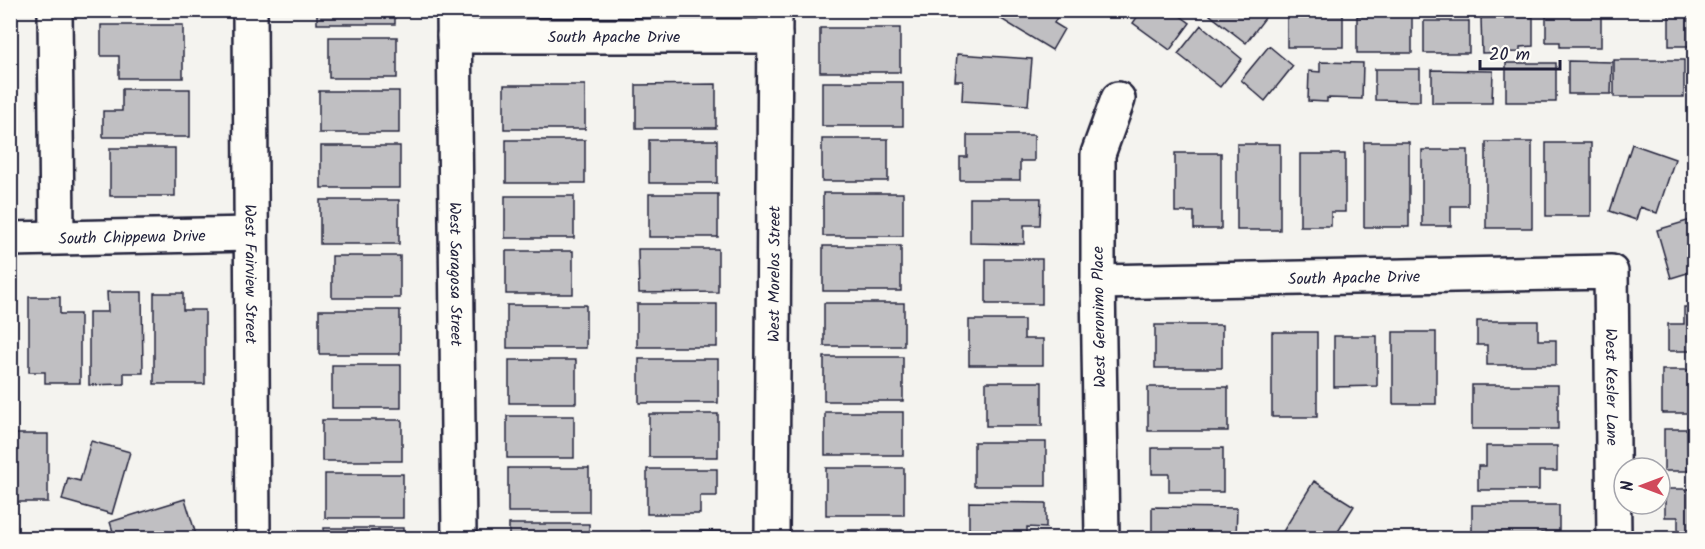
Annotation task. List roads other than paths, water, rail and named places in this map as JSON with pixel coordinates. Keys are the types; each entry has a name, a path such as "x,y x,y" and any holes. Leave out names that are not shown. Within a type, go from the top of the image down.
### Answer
{"street":[{"path":"55,10 57,237"},
{"name":"West Fairview Street","path":"250,10 253,538"},
{"name":"South Apache Drive","path":"454,23 775,23"},
{"name":"West Saragosa Street","path":"454,23 459,538"},
{"name":"West Morelos Street","path":"772,538 775,23"},
{"name":"West Geronimo Place","path":"1102,538 1098,154 1118,99"},
{"name":"South Chippewa Drive","path":"10,238 251,234"},
{"name":"South Apache Drive","path":"1098,282 1611,272"},
{"name":"West Kesler Lane","path":"1611,272 1614,538"}]}
